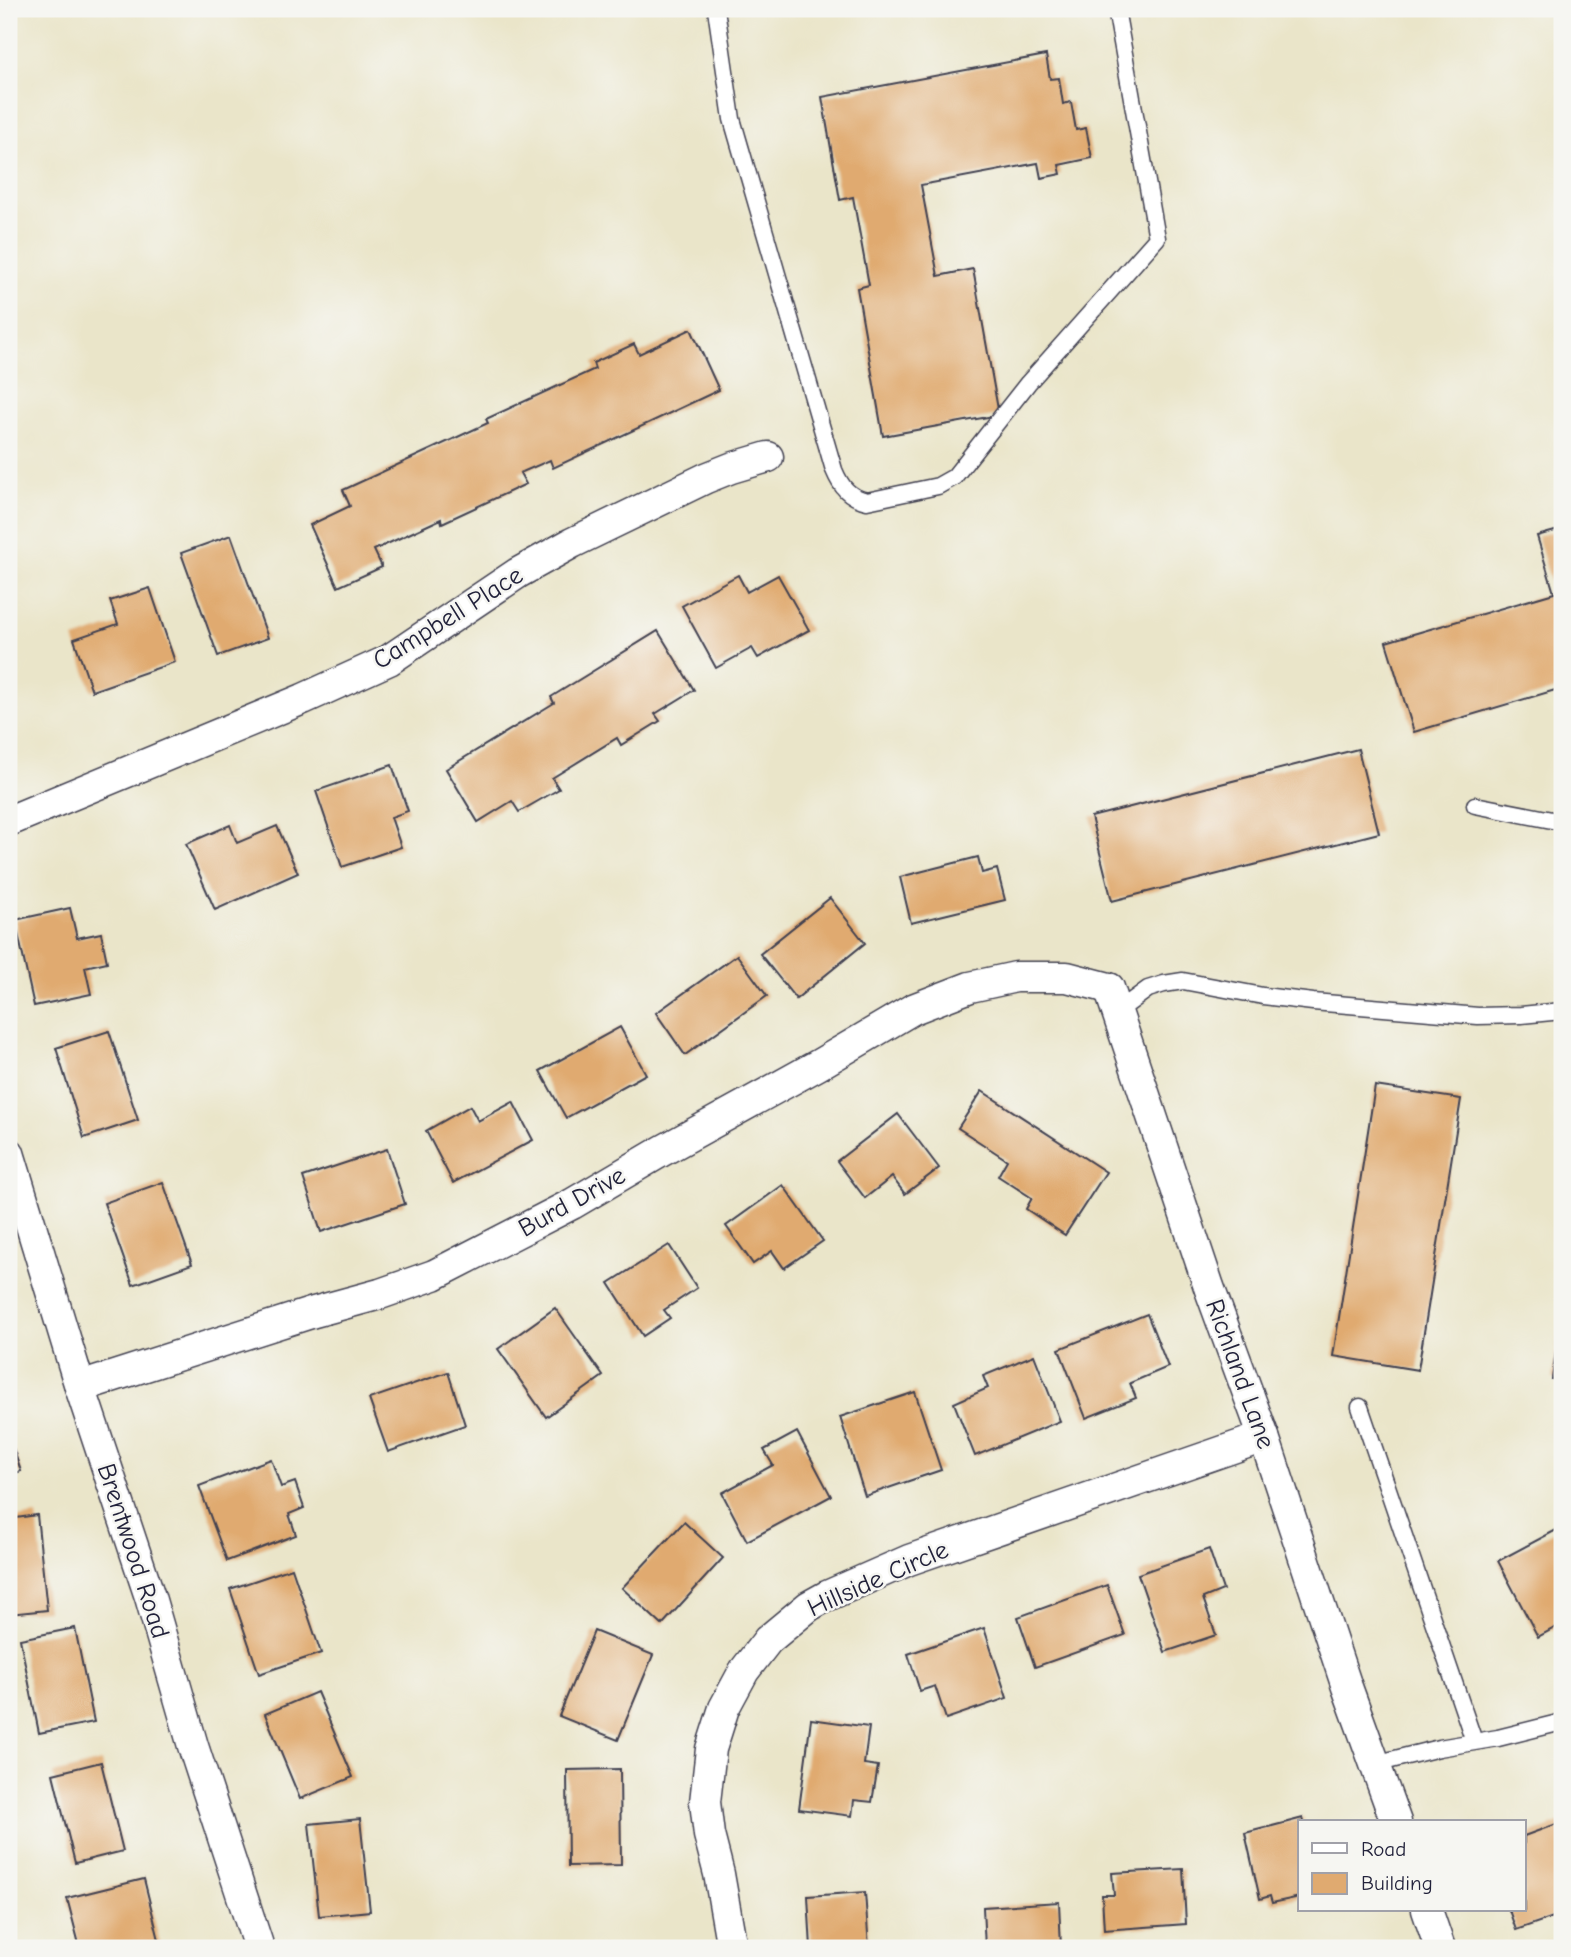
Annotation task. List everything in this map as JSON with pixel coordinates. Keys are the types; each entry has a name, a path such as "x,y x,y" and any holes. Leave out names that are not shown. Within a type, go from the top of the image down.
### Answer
{"street":[{"name":"Campbell Place","path":"9,821 303,699 389,660 518,573 572,543 706,478 768,457"},
{"name":"Burd Drive","path":"80,1387 434,1275 572,1204 913,1009 970,987 1016,977 1044,977"},
{"name":"Richland Lane","path":"1044,977 1067,977 1110,988 1209,1287 1264,1437 1394,1820"},
{"name":"Brentwood Road","path":"9,1153 80,1387 150,1597 192,1746 259,1948"},
{"name":"Hillside Circle","path":"732,1948 705,1802 710,1749 724,1708 744,1671 768,1640 809,1606 909,1560 1264,1437"},
{"path":"1428,1912 1440,1948"}],"lane":[{"path":"716,9 733,119 834,470 839,484 847,493 867,501 938,486 954,477 1028,383 1157,238 1116,9"},
{"path":"1475,805 1562,822"},
{"path":"1118,1011 1148,989 1183,981 1313,1002 1455,1014 1521,1015 1562,1012"},
{"path":"1360,1407 1474,1741"},
{"path":"1375,1764 1562,1722"}],"building":[{"path":"1046,55 1050,79 1059,78 1063,104 1071,102 1076,130 1086,128 1092,158 1059,165 1061,174 1041,178 1038,163 921,185 938,276 973,269 999,415 883,436 857,288 869,285 853,197 840,200 822,97"},
{"path":"691,329 719,390 553,468 550,460 520,473 526,484 442,523 441,519 374,550 382,567 338,587 310,525 350,506 343,490 488,423 486,419 595,369 593,363 634,344 639,354"},
{"path":"1562,529 1562,688 1414,732 1386,642 1554,593 1537,536"},
{"path":"231,535 268,638 218,656 181,553"},
{"path":"738,575 747,592 778,575 809,630 758,658 752,648 716,668 682,606"},
{"path":"150,588 175,662 92,691 74,639 118,624 110,601"},
{"path":"658,631 694,690 655,714 660,721 621,745 617,738 552,778 559,789 519,812 512,801 478,822 446,769 554,703 551,697"},
{"path":"1358,749 1379,833 1112,901 1091,817"},
{"path":"392,765 408,811 391,817 401,847 342,867 316,791"},
{"path":"230,825 237,843 277,826 298,873 215,910 186,844"},
{"path":"978,857 982,873 997,869 1005,900 911,923 900,877"},
{"path":"830,898 865,943 796,999 760,954"},
{"path":"70,908 77,938 101,933 107,962 85,967 91,994 34,1006 15,920"},
{"path":"737,955 767,996 685,1055 656,1013"},
{"path":"620,1027 646,1074 566,1118 540,1071"},
{"path":"109,1031 138,1120 84,1138 56,1048"},
{"path":"1375,1086 1461,1099 1418,1370 1333,1356"},
{"path":"982,1091 1106,1172 1065,1235 1026,1209 1032,1198 998,1176 1007,1160 958,1128"},
{"path":"513,1102 533,1140 453,1183 426,1131 470,1106 478,1121"},
{"path":"898,1114 939,1168 905,1194 892,1177 865,1198 837,1161"},
{"path":"387,1149 405,1204 321,1232 303,1177"},
{"path":"163,1182 192,1264 133,1285 104,1203"},
{"path":"783,1185 823,1241 784,1268 772,1251 753,1264 726,1226"},
{"path":"669,1245 697,1288 664,1310 670,1318 643,1336 609,1283"},
{"path":"555,1308 603,1376 546,1417 498,1349"},
{"path":"1147,1314 1168,1367 1130,1383 1136,1398 1086,1418 1059,1349"},
{"path":"1562,1316 1562,1380 1552,1379"},
{"path":"1034,1355 1060,1421 975,1456 954,1403 988,1388 983,1376"},
{"path":"448,1372 465,1425 388,1452 369,1399"},
{"path":"915,1392 941,1470 865,1496 840,1417"},
{"path":"797,1432 831,1496 747,1541 722,1493 773,1465 764,1450"},
{"path":"9,1436 21,1471 9,1475"},
{"path":"271,1459 281,1487 295,1482 304,1508 289,1514 296,1535 227,1561 199,1486"},
{"path":"37,1515 47,1610 9,1614 9,1519"},
{"path":"684,1522 723,1558 662,1625 622,1588"},
{"path":"1562,1527 1562,1624 1538,1637 1498,1561"},
{"path":"1209,1549 1223,1590 1203,1598 1216,1635 1165,1652 1138,1574"},
{"path":"292,1568 321,1653 259,1674 230,1589"},
{"path":"1107,1585 1125,1635 1035,1667 1018,1617"},
{"path":"75,1628 94,1722 39,1733 20,1639"},
{"path":"984,1628 1007,1698 946,1719 935,1686 920,1691 908,1654"},
{"path":"594,1631 653,1655 618,1740 559,1716"},
{"path":"317,1692 353,1777 300,1799 265,1714"},
{"path":"811,1719 869,1727 864,1764 878,1766 872,1802 854,1800 852,1816 799,1809"},
{"path":"101,1762 123,1851 75,1863 53,1774"},
{"path":"620,1769 621,1865 568,1866 567,1770"},
{"path":"1303,1818 1298,1820 1298,1897 1272,1903 1270,1896 1260,1899 1245,1833"},
{"path":"360,1819 370,1911 319,1916 309,1824"},
{"path":"1562,1822 1562,1914 1516,1930 1510,1912 1526,1912 1526,1835"},
{"path":"1183,1869 1186,1924 1104,1930 1102,1895 1114,1895 1112,1873"},
{"path":"144,1879 161,1948 125,1948 124,1944 107,1948 80,1948 67,1898"},
{"path":"865,1892 869,1948 811,1948 808,1896"},
{"path":"1059,1902 1061,1948 985,1948 983,1907"}]}
